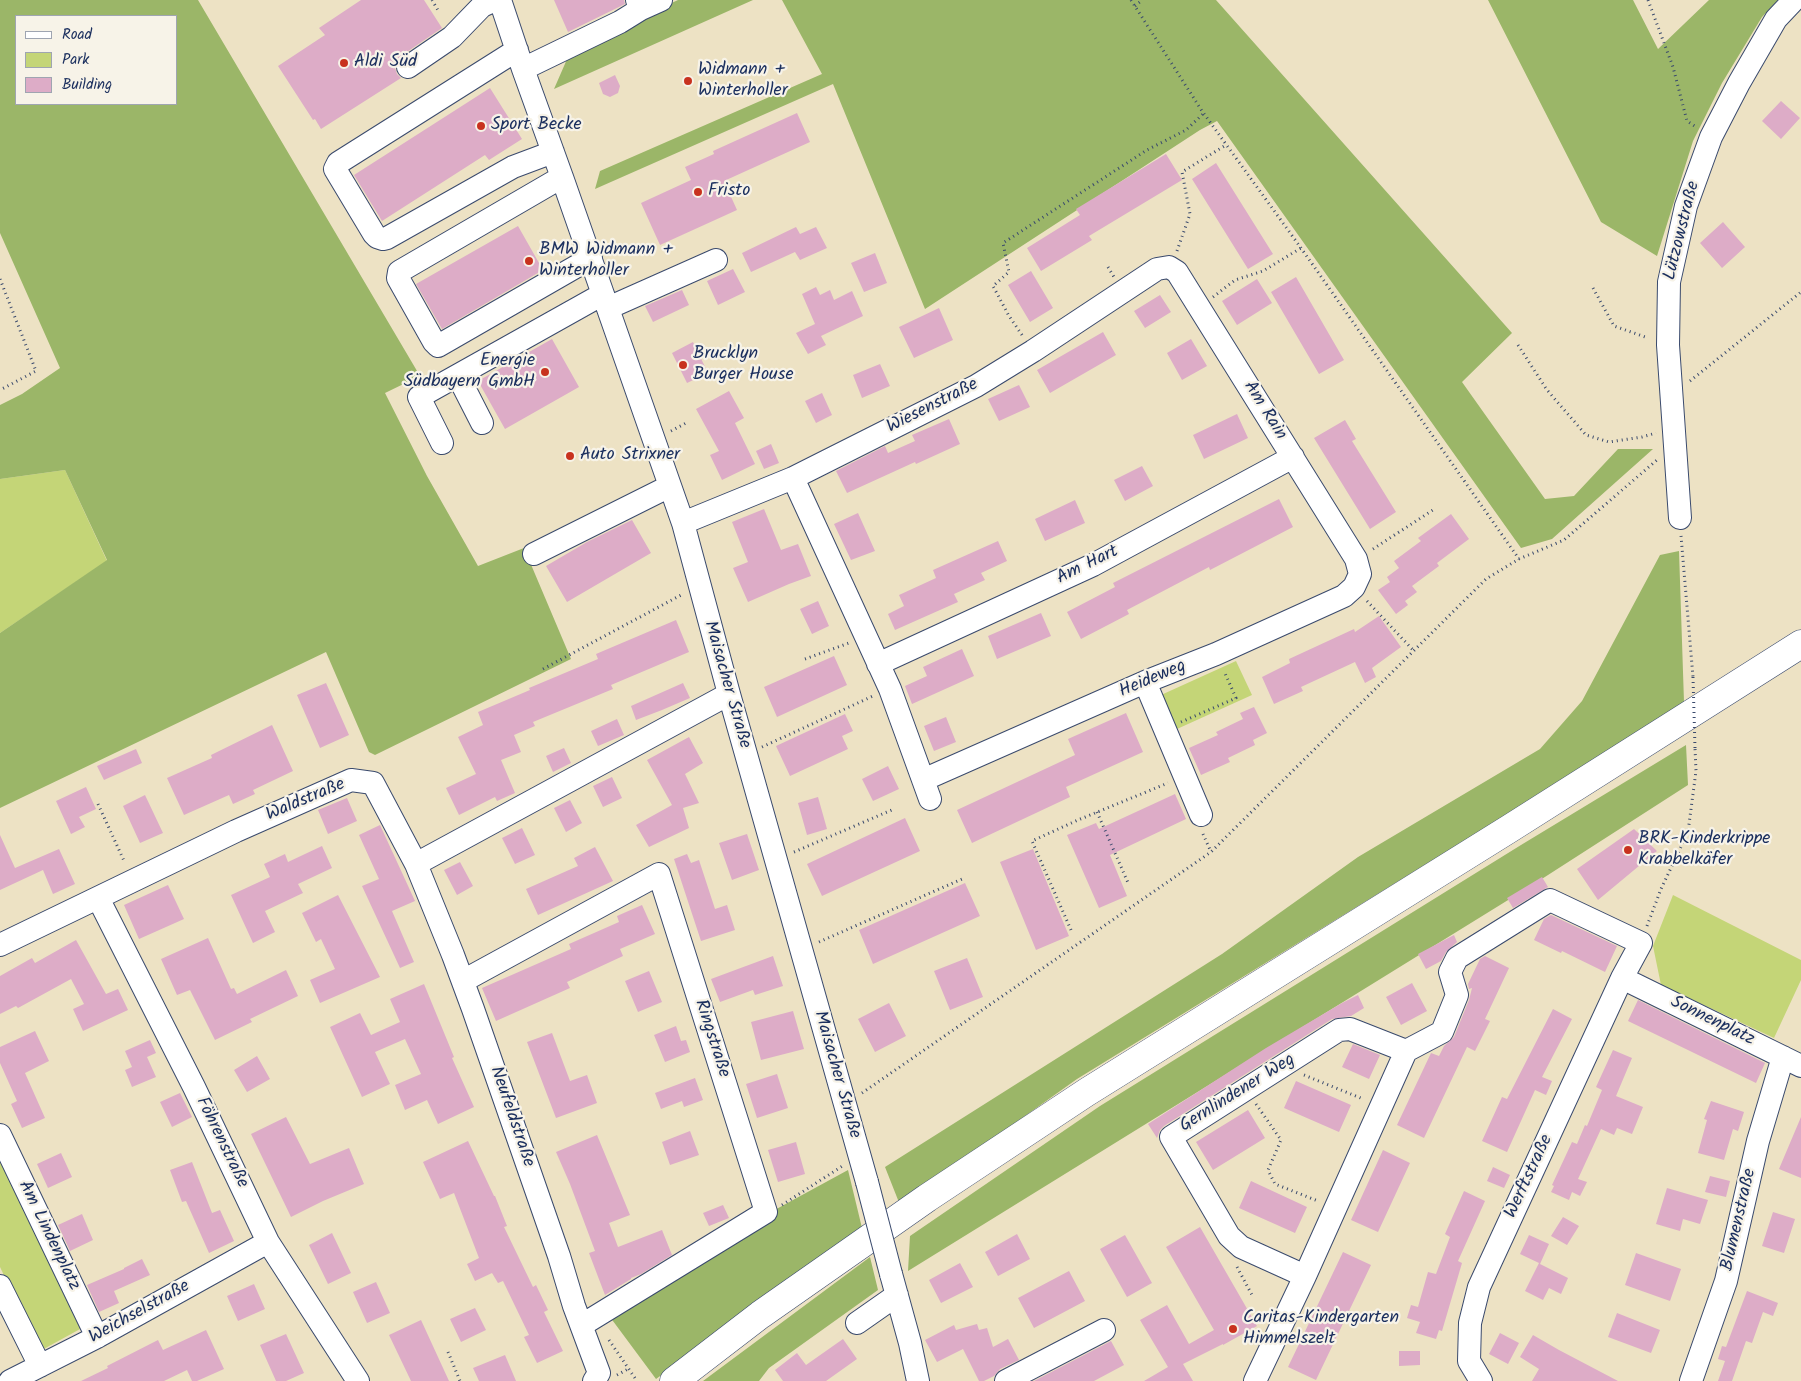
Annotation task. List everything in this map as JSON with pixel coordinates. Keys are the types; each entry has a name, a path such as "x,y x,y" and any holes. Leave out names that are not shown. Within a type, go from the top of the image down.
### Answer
{"highway":[{"path":"674,1381 760,1315 927,1198 1087,1092 1518,824 1801,644"}],"street":[{"path":"408,67 452,37 482,6 494,0"},
{"name":"Maisacher Straße","path":"500,0 683,523 775,860 860,1156 910,1343 918,1381"},
{"name":"Lützowstraße","path":"1680,518 1668,345 1669,282 1686,206 1711,137 1776,18 1794,0"},
{"path":"553,152 513,167 383,239 376,238 335,169 338,163 520,59 620,22 646,3"},
{"path":"562,177 402,270 399,272 398,278 438,346 591,258"},
{"path":"442,444 419,396 605,301 716,260"},
{"name":"Wiesenstraße","path":"683,523 793,478 976,386 1033,351 1157,269 1169,267"},
{"name":"Am Rain","path":"1169,267 1176,272 1356,559"},
{"path":"458,376 482,423"},
{"name":"Am Hart","path":"878,664 1093,565 1293,457"},
{"name":"Heideweg","path":"793,478 890,689 927,790 1144,682 1216,654 1344,596 1354,586"},
{"path":"534,554 670,486"},
{"path":"1354,586 1360,574 1356,559"},
{"path":"1144,682 1201,815"},
{"path":"416,864 729,694"},
{"name":"Waldstraße","path":"0,945 236,831 351,780 373,783 416,864"},
{"name":"Neufeldstraße","path":"416,864 462,981 559,1256 597,1377"},
{"name":"Ringstraße","path":"462,981 659,874 766,1212"},
{"name":"Föhrenstraße","path":"98,898 194,1087 268,1242 358,1381"},
{"path":"1255,1381 1305,1276 1406,1052 1442,1032 1457,995 1450,972 1457,958 1550,900 1641,943 1622,978"},
{"name":"Sonnenplatz","path":"1622,978 1792,1061"},
{"name":"Werftstraße","path":"1481,1381 1469,1361 1470,1323 1479,1287 1622,978"},
{"name":"Gernlindener Weg","path":"1305,1276 1241,1247 1229,1236 1171,1137 1339,1030 1350,1028 1406,1052"},
{"name":"Blumenstraße","path":"1691,1381 1726,1281 1758,1141 1792,1061"},
{"name":"Am Lindenplatz","path":"0,1135 97,1337"},
{"path":"582,1325 766,1212"},
{"name":"Weichselstraße","path":"10,1381 97,1337 268,1242"},
{"path":"857,1323 894,1285"},
{"path":"0,1286 40,1366"},
{"path":"1006,1381 1104,1330"}],"path":[{"path":"432,0 439,12"},
{"path":"1131,0 1226,145 1301,248 1519,559"},
{"path":"1135,6 1142,0"},
{"path":"1648,0 1673,67 1687,120 1711,137"},
{"path":"1033,351 1009,316 993,286 1009,272 1003,242 1147,150 1186,130 1204,113"},
{"path":"1169,267 1181,242 1190,214 1182,172 1226,145"},
{"path":"1199,308 1234,280 1263,270 1301,248"},
{"path":"0,279 36,371 0,390"},
{"path":"1593,288 1614,326 1668,345"},
{"path":"1671,396 1801,292"},
{"path":"1518,345 1547,390 1586,435 1609,442 1642,438"},
{"path":"844,1103 859,1095 1211,852 1486,579 1519,559 1564,540 1675,445"},
{"path":"1356,559 1433,510"},
{"path":"1641,943 1661,889 1688,832 1696,771 1693,677 1680,518"},
{"path":"543,669 699,586"},
{"path":"1354,586 1413,650"},
{"path":"805,660 866,636"},
{"path":"1165,730 1236,698 1216,654"},
{"path":"760,748 890,689"},
{"path":"1071,930 1032,841 1185,776"},
{"path":"98,804 132,881"},
{"path":"775,860 894,809"},
{"path":"1097,812 1129,885"},
{"path":"801,950 962,879"},
{"path":"1282,1067 1382,1107"},
{"path":"1246,1089 1281,1140 1268,1170 1275,1184 1336,1208"},
{"path":"766,1212 778,1208 860,1156"},
{"path":"1241,1247 1235,1262 1252,1295"},
{"path":"448,1352 460,1381"},
{"path":"630,1368 638,1381"}],"green space":[{"path":"0,0 198,0 420,376 385,393 427,476 478,566 524,548 571,659 375,755 369,752 326,652 0,808 0,633 107,560 65,470 0,479 0,405 22,394 60,368 0,233"},
{"path":"678,0 753,0 554,89 571,50"},
{"path":"782,0 1216,0 1512,333 1462,382 1545,499 1574,496 1618,449 1653,449 1552,539 1521,548 1217,121 1200,130 925,309 833,84 595,189 600,171 822,74"},
{"path":"1488,0 1633,0 1658,49 1709,0 1778,0 1762,17 1722,83 1693,141 1657,256 1601,222"},
{"path":"65,470 107,561 0,633 0,479"},
{"path":"1679,551 1684,702 1501,818 1077,1079 900,1205 885,1167 1222,954 1358,857 1540,749 1582,701 1660,555"},
{"path":"1236,661 1252,695 1177,729 1161,695"},
{"path":"1686,745 1688,785 1534,884 908,1271 910,1236 1100,1106"},
{"path":"1673,895 1801,960 1801,980 1774,1038 1661,985 1653,946"},
{"path":"0,1152 82,1328 40,1351 0,1267"},
{"path":"848,1170 862,1228 656,1379 610,1317 771,1212"},
{"path":"870,1257 878,1290 769,1368 759,1381 703,1381"}],"building":[{"name":"Aldi Süd","path":"361,0 424,0 442,28 396,61 395,68 401,78 321,129 315,119 313,120 278,66 325,35 319,28"},
{"path":"554,0 624,0 625,4 568,32"},
{"path":"615,75 620,86 618,93 610,97 603,94 599,83"},
{"path":"490,88 522,139 489,160 485,155 382,221 354,175"},
{"path":"1781,101 1800,118 1781,139 1762,121"},
{"path":"797,113 810,142 724,181 737,210 660,245 641,203 691,180 685,167 714,154 713,151"},
{"path":"1166,154 1182,180 1089,236 1092,240 1041,271 1027,248 1080,215 1076,209"},
{"path":"1216,163 1273,254 1248,269 1192,179"},
{"path":"1723,222 1745,247 1722,268 1700,243"},
{"path":"518,226 543,270 442,329 416,284"},
{"path":"796,227 800,234 816,227 827,248 800,260 795,252 751,272 742,253"},
{"path":"875,253 887,283 864,292 851,263"},
{"path":"733,269 745,292 718,305 707,281"},
{"path":"1031,271 1053,308 1030,322 1008,285"},
{"path":"1296,277 1344,360 1319,374 1271,292"},
{"path":"1257,279 1272,303 1237,325 1222,301"},
{"path":"816,287 820,295 830,290 834,300 852,291 863,316 821,336 826,345 808,354 796,333 815,324 802,294"},
{"path":"682,290 689,305 653,322 645,306"},
{"path":"1160,295 1171,312 1145,328 1134,311"},
{"path":"939,308 953,340 914,358 899,327"},
{"path":"1103,332 1116,355 1050,393 1037,370"},
{"path":"552,339 579,387 505,429 478,381"},
{"path":"1191,339 1207,366 1182,380 1167,353"},
{"path":"693,342 708,373 687,383 672,353"},
{"path":"880,364 890,386 862,398 853,375"},
{"path":"1019,385 1030,407 999,421 988,399"},
{"path":"729,391 744,418 735,423 755,464 722,480 710,455 719,451 696,409"},
{"path":"822,393 832,415 816,423 805,401"},
{"path":"1237,414 1248,438 1204,459 1193,435"},
{"path":"949,419 960,444 847,493 836,471 885,446 888,453 915,441 912,435"},
{"path":"1345,420 1356,439 1352,441 1396,512 1370,529 1314,438"},
{"path":"771,444 779,463 764,469 756,451"},
{"path":"1142,466 1153,486 1125,501 1114,480"},
{"path":"1279,499 1293,527 1210,570 1209,567 1127,610 1129,614 1081,639 1067,612 1115,587 1113,583"},
{"path":"1075,500 1085,523 1045,541 1035,519"},
{"path":"764,509 781,550 798,544 811,576 748,602 733,568 748,562 732,522"},
{"path":"858,513 875,551 851,560 834,524"},
{"path":"1451,514 1469,539 1437,563 1439,566 1412,586 1417,592 1405,601 1408,605 1396,614 1378,590 1390,582 1387,577 1399,568 1394,561 1421,541 1418,538"},
{"path":"632,520 651,553 567,602 546,566 587,542"},
{"path":"998,541 1007,561 981,573 985,580 954,594 958,602 895,630 888,614 904,606 899,595 936,578 933,570"},
{"path":"818,601 829,626 812,634 800,609"},
{"path":"1041,613 1051,636 997,659 988,636"},
{"path":"1379,616 1401,647 1372,668 1376,677 1365,683 1355,662 1301,687 1303,691 1274,704 1262,677 1290,663 1289,659 1354,629 1355,632"},
{"path":"676,620 689,652 611,685 613,689 533,722 535,726 514,735 521,752 501,760 515,793 497,801 495,797 459,815 446,788 476,774 458,737 483,725 478,712 598,659 596,654"},
{"path":"962,649 974,676 912,704 905,686 927,676 923,667"},
{"path":"834,656 847,685 777,717 764,687"},
{"path":"326,683 349,735 320,748 297,695"},
{"path":"683,683 690,698 636,720 631,706"},
{"path":"1254,707 1267,733 1253,740 1255,745 1228,758 1230,762 1201,775 1189,748 1218,735 1216,732 1243,719 1240,713"},
{"path":"1126,713 1143,752 1066,787 1070,797 972,843 957,810 1075,755 1068,739"},
{"path":"845,714 853,731 842,736 848,749 790,776 776,746"},
{"path":"946,717 956,742 934,751 924,726"},
{"path":"617,719 624,735 598,746 591,731"},
{"path":"272,725 293,771 253,790 255,794 233,804 229,795 184,815 167,778 212,758 211,755"},
{"path":"689,737 703,763 685,774 699,803 683,808 689,828 649,847 636,825 672,805 647,760"},
{"path":"564,748 571,763 553,772 546,756"},
{"path":"136,749 142,763 104,780 97,766"},
{"path":"888,766 899,789 873,801 862,779"},
{"path":"612,777 622,798 603,807 593,786"},
{"path":"86,787 96,809 79,817 85,827 71,834 56,801"},
{"path":"1175,794 1186,819 1110,855 1127,896 1099,908 1067,835 1096,823 1099,829"},
{"path":"145,795 163,833 140,843 123,806"},
{"path":"818,797 827,829 807,835 798,803"},
{"path":"347,798 357,821 328,834 318,810"},
{"path":"570,800 582,823 566,832 554,808"},
{"path":"905,818 920,851 822,896 807,864"},
{"path":"380,825 415,901 392,911 414,962 400,968 362,886 379,879 359,835"},
{"path":"522,828 535,855 515,864 502,838"},
{"path":"1634,829 1657,851 1598,900 1577,869"},
{"path":"747,834 759,870 732,880 719,843"},
{"path":"0,835 15,868 59,849 75,884 53,894 43,870 0,890"},
{"path":"322,846 332,868 298,884 303,893 265,911 275,932 253,943 231,895 270,877 264,864 285,854 288,862"},
{"path":"595,847 613,881 538,915 526,889 578,866 574,858"},
{"path":"1033,849 1069,936 1036,950 1000,862"},
{"path":"687,854 691,863 699,860 715,909 727,905 735,930 701,941 674,859"},
{"path":"460,862 473,886 457,895 444,870"},
{"path":"1542,877 1548,887 1513,908 1507,898"},
{"path":"965,883 980,916 873,964 859,930"},
{"path":"168,885 184,919 139,939 124,905"},
{"path":"338,895 380,977 320,1003 310,980 335,969 321,939 316,942 302,913"},
{"path":"642,905 655,934 620,949 623,956 567,982 570,988 496,1021 482,988 571,949 569,944 619,922 617,916"},
{"path":"1551,915 1617,946 1605,972 1534,940 1544,919"},
{"path":"1454,935 1457,942 1446,952 1441,961 1426,969 1418,954"},
{"path":"208,938 231,989 234,988 237,994 286,970 298,996 250,1019 252,1022 215,1040 190,990 177,995 161,959"},
{"path":"76,940 106,994 118,989 128,1010 83,1031 73,1009 84,1004 71,979 18,1008 16,1006 0,1014 0,976 32,958 35,963"},
{"path":"773,956 783,986 755,995 753,990 720,1002 711,979"},
{"path":"1485,956 1509,968 1485,1019 1490,1021 1475,1051 1467,1047 1424,1138 1397,1125 1431,1053 1439,1056 1444,1046 1454,1037 1469,1000 1472,988 1469,989 1468,984 1480,959"},
{"path":"967,958 983,997 950,1010 934,971"},
{"path":"649,971 662,1002 638,1012 625,981"},
{"path":"1412,983 1427,1011 1401,1025 1386,997"},
{"path":"424,984 454,1057 452,1058 474,1107 438,1124 427,1100 405,1110 395,1085 421,1074 405,1039 375,1052 390,1084 362,1097 330,1027 360,1013 371,1035 400,1022 390,999"},
{"path":"1358,995 1364,1008 1351,1016 1332,1019 1164,1126 1157,1138 1148,1124 1266,1048"},
{"path":"1638,1000 1765,1063 1756,1083 1628,1021"},
{"path":"889,1003 906,1036 875,1052 858,1019"},
{"path":"1553,1009 1572,1019 1542,1077 1552,1081 1546,1095 1535,1090 1507,1152 1482,1141 1502,1097 1507,1099"},
{"path":"793,1011 804,1049 761,1060 751,1022"},
{"path":"676,1026 681,1041 686,1040 690,1052 665,1062 654,1035"},
{"path":"35,1031 49,1061 25,1073 45,1118 22,1128 11,1104 17,1101 0,1063 0,1047"},
{"path":"552,1033 570,1081 587,1075 597,1103 556,1118 527,1042"},
{"path":"150,1040 156,1053 147,1057 156,1077 132,1087 125,1070 132,1067 125,1051"},
{"path":"1353,1044 1380,1055 1369,1079 1342,1067"},
{"path":"1613,1050 1632,1058 1616,1096 1643,1107 1632,1134 1617,1128 1614,1135 1601,1129 1578,1179 1587,1182 1580,1196 1572,1192 1569,1200 1551,1192 1554,1186 1552,1185 1572,1142 1577,1144 1585,1125 1587,1126 1602,1090 1596,1087"},
{"path":"257,1056 270,1079 247,1092 234,1070"},
{"path":"777,1074 788,1108 757,1118 746,1084"},
{"path":"695,1078 703,1100 684,1107 682,1101 661,1109 655,1093"},
{"path":"1296,1081 1351,1105 1339,1132 1284,1108"},
{"path":"180,1093 192,1117 172,1127 160,1102"},
{"path":"1711,1101 1744,1112 1738,1131 1733,1129 1724,1160 1698,1153 1707,1120 1704,1119"},
{"path":"1248,1110 1265,1138 1213,1170 1196,1142"},
{"path":"286,1117 310,1164 349,1148 364,1184 291,1217 251,1134"},
{"path":"1801,1117 1801,1178 1779,1169"},
{"path":"690,1131 699,1155 670,1165 662,1142"},
{"path":"597,1135 630,1215 609,1223 618,1247 662,1230 672,1255 605,1295 589,1253 595,1251 556,1152"},
{"path":"468,1141 495,1196 507,1226 504,1227 533,1287 536,1285 548,1310 544,1312 563,1351 537,1363 524,1337 529,1335 503,1281 498,1283 492,1273 475,1281 467,1264 479,1258 454,1193 440,1199 423,1162"},
{"path":"796,1142 805,1174 778,1182 768,1150"},
{"path":"1383,1150 1410,1163 1378,1232 1351,1220"},
{"path":"61,1153 72,1177 48,1188 37,1164"},
{"path":"192,1162 212,1213 220,1210 234,1241 209,1253 186,1201 182,1202 170,1170"},
{"path":"1493,1167 1510,1175 1504,1188 1487,1181"},
{"path":"1710,1176 1730,1181 1726,1197 1705,1192"},
{"path":"1251,1181 1307,1207 1295,1233 1239,1208"},
{"path":"1667,1188 1708,1200 1700,1224 1683,1219 1680,1231 1656,1224"},
{"path":"1464,1191 1485,1201 1458,1261 1462,1263 1442,1331 1439,1330 1436,1339 1416,1333 1420,1322 1407,1318 1411,1305 1418,1307 1428,1272 1436,1274 1450,1237 1445,1234"},
{"path":"723,1205 729,1218 709,1226 703,1213"},
{"path":"1773,1212 1795,1219 1784,1253 1762,1246"},
{"path":"82,1214 93,1240 70,1251 58,1225"},
{"path":"1563,1217 1579,1226 1567,1245 1551,1236"},
{"path":"1200,1227 1257,1326 1183,1364 1193,1381 1144,1381 1168,1367 1140,1320 1167,1305 1189,1344 1214,1330 1166,1247"},
{"path":"332,1233 351,1273 328,1284 309,1245"},
{"path":"1017,1234 1030,1259 998,1276 985,1252"},
{"path":"1125,1235 1152,1283 1127,1297 1100,1249"},
{"path":"1529,1235 1549,1244 1540,1264 1568,1278 1561,1294 1549,1288 1543,1300 1525,1291 1539,1263 1520,1254"},
{"path":"1343,1252 1371,1265 1316,1380 1288,1367"},
{"path":"1636,1253 1681,1269 1670,1301 1625,1285"},
{"path":"142,1259 150,1275 114,1291 119,1303 99,1312 87,1285"},
{"path":"960,1263 973,1287 941,1303 929,1280"},
{"path":"1069,1271 1085,1301 1034,1328 1018,1298"},
{"path":"376,1282 390,1313 367,1323 353,1292"},
{"path":"254,1284 265,1309 238,1321 227,1296"},
{"path":"1747,1291 1778,1303 1773,1316 1763,1312 1752,1343 1746,1341 1732,1381 1718,1381 1725,1361 1718,1359 1722,1346 1726,1347"},
{"path":"475,1308 486,1330 461,1342 450,1319"},
{"path":"1617,1313 1660,1330 1651,1353 1608,1337"},
{"path":"421,1320 449,1381 411,1381 389,1335"},
{"path":"977,1324 979,1330 987,1328 993,1347 1008,1339 1019,1360 1000,1369 994,1376 984,1381 979,1381 963,1349 937,1362 925,1340 954,1325 956,1330"},
{"path":"206,1330 224,1369 197,1381 192,1381 187,1370 164,1381 81,1381 158,1340 163,1350"},
{"path":"1500,1333 1519,1343 1508,1364 1489,1354"},
{"path":"286,1334 304,1373 286,1381 276,1381 260,1345"},
{"path":"1533,1335 1618,1381 1532,1381 1539,1369 1520,1357"},
{"path":"843,1339 857,1359 826,1381 783,1381 775,1370 797,1353 806,1365"},
{"path":"1111,1341 1124,1365 1094,1381 1034,1381"},
{"path":"1399,1351 1420,1351 1420,1365 1399,1366"},
{"path":"505,1355 516,1381 479,1381 473,1368"}],"place":[{"name":"Aldi Süd","path":"344,63"},
{"name":"Widmann + Winterholler","path":"688,81"},
{"name":"Sport Becke","path":"481,126"},
{"name":"Fristo","path":"698,192"},
{"name":"BMW Widmann + Winterholler","path":"529,261"},
{"name":"Brucklyn Burger House","path":"683,365"},
{"name":"Energie Südbayern GmbH","path":"545,372"},
{"name":"Auto Strixner","path":"570,456"},
{"name":"BRK-Kinderkrippe Krabbelkäfer","path":"1628,850"},
{"name":"Caritas-Kindergarten Himmelszelt","path":"1233,1329"}]}
